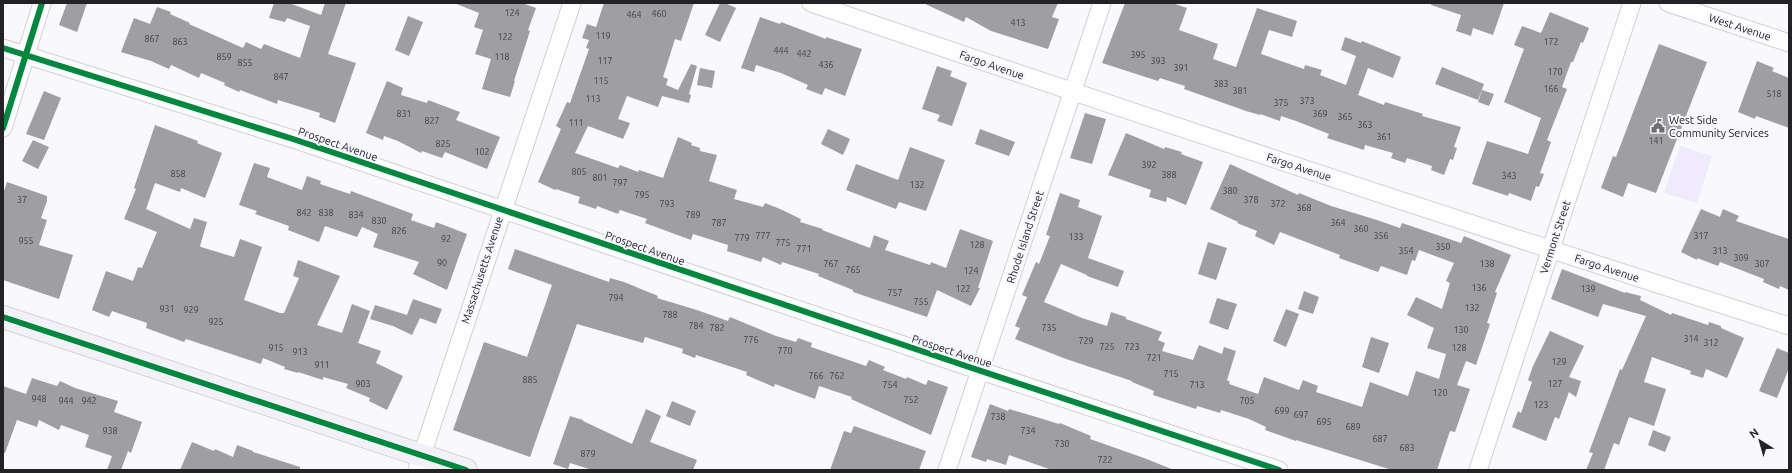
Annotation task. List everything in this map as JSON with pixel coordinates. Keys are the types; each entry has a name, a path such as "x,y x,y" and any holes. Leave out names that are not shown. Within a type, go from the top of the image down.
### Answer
{"main road":[{"path":"3,318 419,462 466,470"}],"street":[{"path":"3,128 42,3"},
{"name":"Massachusetts Avenue","path":"419,462 572,3"},
{"name":"Fargo Avenue","path":"811,3 1072,92 1550,250 1789,326"},
{"name":"Rhode Island Street","path":"947,470 1102,3"},
{"name":"Vermont Street","path":"1478,470 1632,3"},
{"name":"West Avenue","path":"1668,3 1789,43"},
{"name":"Prospect Avenue","path":"3,48 293,139 1279,470"}],"shaded area":[{"path":"1680,146 1712,156 1697,203 1664,193"}],"building":[{"path":"67,3 87,3 77,32 59,25"},
{"path":"274,3 289,3 321,15 325,3 346,3 328,54 356,63 335,123 319,117 320,113 278,100 277,104 240,90 239,92 224,85 225,83 201,73 199,78 171,65 169,69 151,61 121,52 134,18 150,24 157,7 171,12 170,14 190,23 189,24 243,48 246,42 261,49 264,44 300,58 310,26 287,18 285,22 269,18"},
{"path":"454,3 522,3 536,8 528,30 530,31 510,97 482,89 491,59 475,54 483,30 474,27 479,13"},
{"path":"604,3 694,3 681,41 675,39 663,77 668,79 666,85 678,90 691,64 697,66 689,94 691,95 689,103 662,96 658,107 627,96 618,119 630,123 623,139 588,126 575,153 618,168 620,165 638,172 639,170 663,178 678,137 692,143 691,145 700,148 700,151 717,155 709,181 737,190 734,199 763,207 765,203 801,219 800,222 823,229 822,230 870,248 874,235 889,241 885,250 930,265 931,262 946,268 960,229 993,241 978,288 980,288 971,306 937,290 927,317 853,292 853,290 818,276 819,274 782,262 781,265 763,257 761,262 727,251 728,245 693,234 691,240 645,223 647,219 620,210 618,214 597,206 596,209 578,203 580,197 556,189 555,190 538,182 561,129 556,126 567,102 570,103 589,49 586,48 589,40 582,38 587,24 596,27"},
{"path":"720,3 725,3 736,8 720,42 705,35"},
{"path":"923,3 1058,3 1052,17 1059,19 1048,49 991,31 966,17 964,22"},
{"path":"1125,3 1172,3 1187,8 1179,30 1218,44 1213,59 1236,67 1257,8 1297,21 1292,37 1269,30 1261,54 1304,69 1305,65 1322,70 1320,75 1346,85 1356,56 1341,50 1345,37 1361,43 1362,41 1401,57 1393,78 1368,68 1358,95 1384,105 1385,102 1423,114 1422,116 1461,127 1454,147 1457,148 1453,160 1450,159 1444,175 1431,170 1432,166 1407,158 1405,163 1391,158 1393,153 1365,145 1364,150 1327,138 1329,134 1281,116 1280,121 1246,111 1184,89 1185,86 1160,78 1158,81 1102,63"},
{"path":"1431,3 1504,3 1493,35 1473,28 1471,36 1456,31 1461,15 1431,5"},
{"path":"1550,12 1589,28 1583,43 1581,42 1573,62 1571,62 1562,87 1567,89 1547,140 1551,142 1540,173 1544,174 1539,187 1536,186 1531,201 1509,193 1508,196 1472,184 1487,141 1528,154 1541,118 1504,102 1524,49 1514,45 1522,26 1541,33"},
{"path":"408,16 423,22 409,56 395,50"},
{"path":"760,17 780,24 781,22 826,39 826,37 862,49 845,96 825,88 822,95 806,89 808,85 781,73 756,65 754,72 741,68"},
{"path":"1659,44 1707,62 1656,193 1628,183 1623,197 1601,188 1613,156 1616,157"},
{"path":"1757,61 1774,68 1772,71 1789,78 1789,128 1756,116 1755,119 1738,112"},
{"path":"937,66 952,71 950,76 967,83 952,126 937,121 940,115 922,109"},
{"path":"1442,67 1484,84 1478,100 1435,84"},
{"path":"700,68 715,71 712,88 697,85"},
{"path":"387,81 403,88 401,95 427,103 428,100 460,112 456,120 500,137 487,169 445,152 442,158 422,151 421,153 398,141 384,136 383,140 366,133"},
{"path":"1482,90 1494,94 1489,106 1478,102"},
{"path":"44,91 61,98 44,140 26,134"},
{"path":"1085,113 1106,119 1092,164 1070,158"},
{"path":"155,125 198,141 197,143 222,153 205,198 181,188 180,192 155,183 146,209 190,229 194,218 207,222 200,246 201,247 234,257 240,239 262,247 244,300 280,313 284,313 299,278 293,276 298,260 340,276 317,325 342,333 352,304 370,311 358,343 381,351 376,363 403,376 387,410 369,401 370,398 346,388 348,384 323,377 323,380 284,369 285,367 263,358 261,364 186,339 184,342 146,328 147,323 112,311 109,317 92,310 106,271 133,281 138,267 142,268 157,232 124,219 136,189 134,188"},
{"path":"828,129 850,139 843,155 821,144"},
{"path":"980,129 1015,142 1009,156 975,144"},
{"path":"1126,133 1164,149 1165,147 1182,152 1181,154 1203,162 1186,205 1167,197 1166,202 1149,197 1151,190 1108,175"},
{"path":"33,140 49,147 38,169 22,161"},
{"path":"910,147 945,160 926,211 899,202 896,209 846,190 856,164 898,180"},
{"path":"254,163 270,168 267,177 302,190 307,176 321,181 320,184 350,194 351,191 413,214 411,220 434,228 436,222 467,234 447,290 413,274 419,262 373,247 378,234 362,227 357,237 325,226 319,242 288,230 289,226 255,214 257,211 239,205"},
{"path":"1230,164 1298,195 1299,193 1331,206 1400,228 1402,223 1461,243 1464,236 1511,255 1495,292 1497,293 1487,323 1490,324 1476,365 1466,361 1457,385 1470,389 1455,432 1450,431 1437,470 1392,470 1296,441 1265,430 1266,427 1249,419 1221,410 1220,413 1197,406 1196,409 1153,395 1154,391 1132,381 1066,359 1015,339 1020,328 1015,326 1027,297 1022,295 1036,262 1039,264 1050,236 1046,235 1060,193 1080,200 1078,207 1102,216 1088,258 1124,271 1118,287 1087,276 1061,264 1044,302 1082,318 1107,326 1111,312 1126,317 1126,319 1162,332 1158,340 1165,343 1162,351 1193,360 1199,345 1222,354 1224,347 1236,351 1227,380 1230,382 1229,384 1258,394 1264,377 1299,390 1303,380 1318,386 1316,392 1362,407 1370,382 1408,396 1416,371 1439,379 1446,354 1427,348 1434,328 1407,315 1416,297 1442,309 1450,283 1446,281 1454,263 1419,250 1415,261 1412,260 1407,275 1381,266 1378,272 1339,258 1340,255 1280,232 1274,245 1255,236 1257,231 1237,223 1238,222 1210,209"},
{"path":"7,182 47,196 47,201 41,218 47,220 39,245 73,255 59,299 3,280 3,194"},
{"path":"1701,209 1720,217 1723,209 1739,216 1736,221 1789,239 1789,290 1780,286 1779,289 1763,282 1764,279 1720,262 1718,266 1697,258 1697,260 1681,252"},
{"path":"1208,242 1227,248 1216,280 1198,274"},
{"path":"515,249 609,282 610,278 624,282 658,296 657,298 728,321 730,317 776,336 796,342 798,338 812,343 811,347 866,366 869,360 885,367 883,370 906,379 907,377 926,385 928,380 948,387 931,435 851,399 852,397 819,386 815,399 775,384 774,387 746,375 747,372 696,355 695,358 682,353 683,349 645,337 643,343 577,324 530,457 453,430 484,342 527,357 552,285 508,269"},
{"path":"1562,269 1625,293 1641,296 1640,300 1671,315 1672,313 1708,325 1709,322 1721,326 1721,328 1744,338 1727,378 1706,369 1703,378 1690,374 1691,371 1652,357 1644,382 1666,389 1654,426 1629,417 1619,445 1614,443 1604,470 1586,470 1593,453 1589,452 1620,369 1622,370 1646,316 1603,304 1598,317 1551,299"},
{"path":"1304,291 1319,297 1313,314 1298,309"},
{"path":"1217,298 1237,304 1228,330 1209,323"},
{"path":"413,299 442,309 436,324 420,318 412,335 393,326 370,319 375,305 407,315"},
{"path":"1286,309 1299,314 1286,347 1273,341"},
{"path":"1550,331 1584,346 1569,377 1581,381 1576,397 1569,392 1559,419 1555,417 1546,441 1512,427 1518,411 1521,413 1532,382 1528,380"},
{"path":"1371,337 1389,343 1379,373 1362,367"},
{"path":"1777,348 1789,353 1789,368 1777,398 1759,391"},
{"path":"32,378 57,386 60,381 75,388 118,401 114,412 142,422 131,453 128,451 121,470 107,470 112,456 85,447 89,435 61,425 59,430 39,420 37,427 17,420 5,453 3,453 3,386 26,394"},
{"path":"672,401 696,411 690,426 666,416"},
{"path":"990,404 1008,411 1009,409 1059,424 1060,423 1091,436 1090,439 1174,470 1052,470 1009,455 1006,465 987,459 986,462 971,457"},
{"path":"646,409 661,416 650,442 697,460 693,470 592,470 570,463 568,469 553,464 570,416 583,420 632,444"},
{"path":"854,426 926,451 919,470 830,470 844,431 851,433"},
{"path":"1653,430 1671,437 1665,452 1648,445"},
{"path":"192,442 214,451 215,449 233,457 237,445 253,452 300,467 300,470 180,470"}],"cycle path":[{"path":"3,128 42,3"},
{"path":"3,48 293,139 1279,470"},
{"path":"3,317 466,470"}],"place":[{"name":"West Side Community Services","path":"1658,126"}]}
